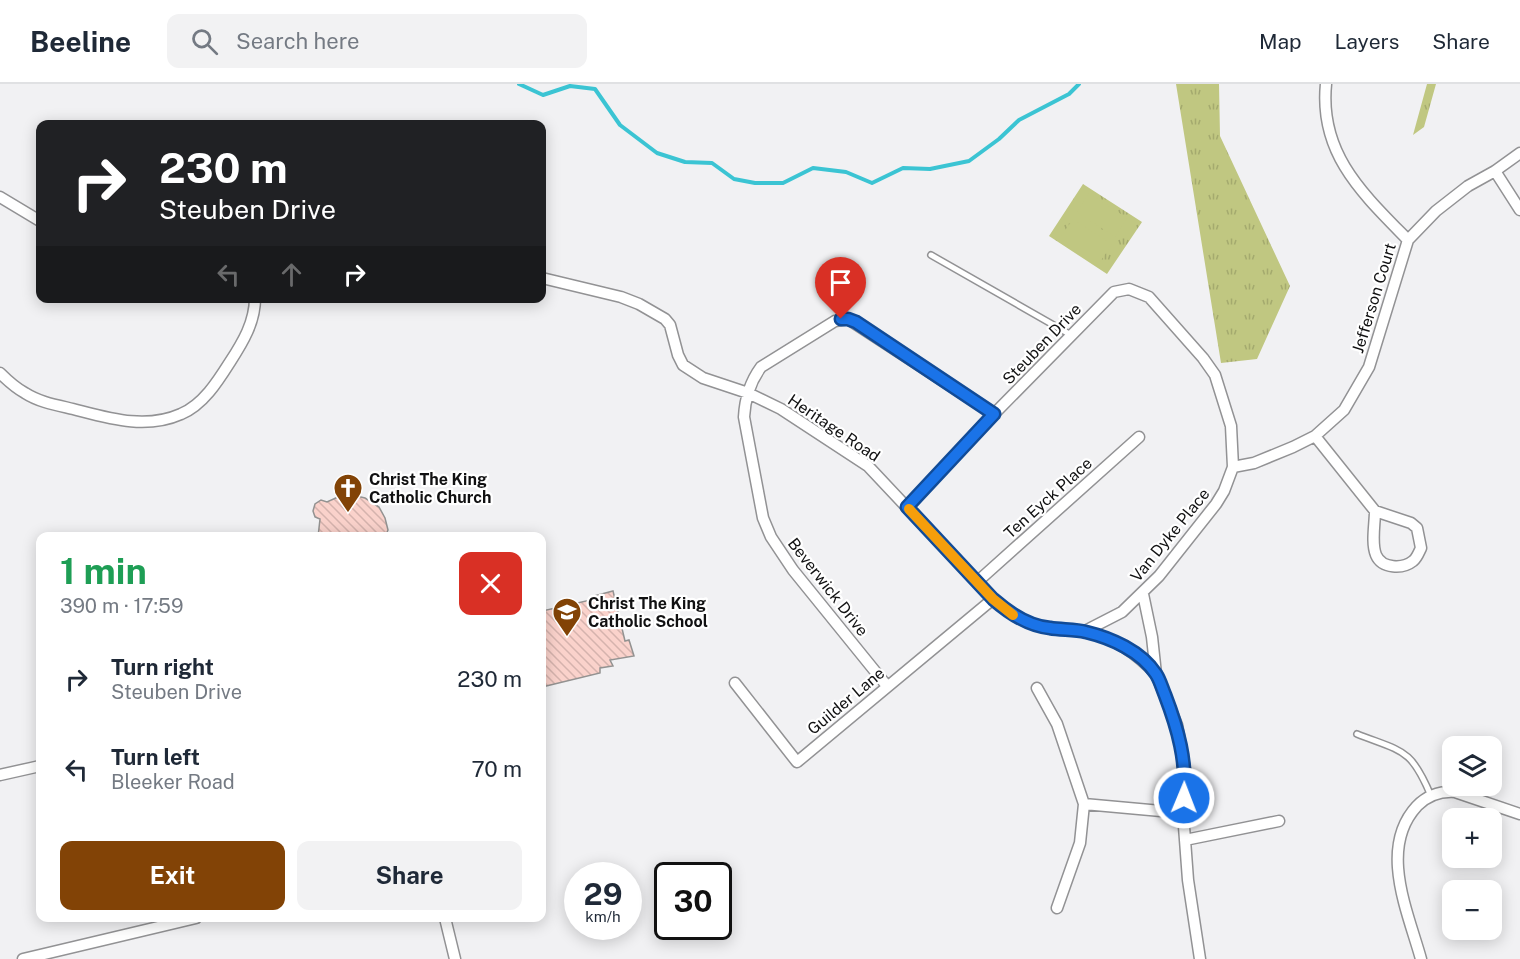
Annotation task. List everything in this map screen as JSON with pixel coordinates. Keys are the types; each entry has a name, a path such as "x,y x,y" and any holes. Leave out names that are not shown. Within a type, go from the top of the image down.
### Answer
{"street":[{"path":"1326,84 1326,116 1337,155 1354,184 1408,240"},
{"name":"Jefferson Court","path":"1233,467 1272,458 1315,436 1344,410 1370,367 1408,240 1444,204 1520,153"},
{"path":"1495,171 1520,210"},
{"path":"0,197 36,219"},
{"name":"Heritage Road","path":"546,279 621,297 657,313 670,326 683,365 703,378 748,393 780,409 868,466 993,599 1019,618 1046,628 1085,631 1122,645 1138,655 1156,674"},
{"name":"Steuben Drive","path":"907,507 994,414 1114,292 1130,289"},
{"name":"Van Dyke Place","path":"1085,631 1122,612 1143,594 1216,504 1224,491 1233,467 1231,426 1215,375 1203,358 1149,297 1130,289"},
{"path":"0,373 24,393 40,400 117,420 152,422 180,415 201,401 221,376 242,344 251,323 255,303"},
{"path":"748,393 753,378 761,367 835,321 848,319 994,414"},
{"name":"Beverwick Drive","path":"748,393 744,417 763,518 771,537 793,570 887,686"},
{"path":"1315,436 1375,511 1411,523 1417,528 1421,548 1413,561 1400,567 1379,560 1375,554 1375,511"},
{"name":"Ten Eyck Place","path":"978,582 1139,437"},
{"name":"Heritage Road","path":"1143,594 1152,638 1156,674 1177,725 1185,770 1183,813 1188,880 1200,959"},
{"name":"Guilder Lane","path":"735,683 797,762 993,599"},
{"path":"1037,688 1057,724 1084,804 1080,843 1057,908"},
{"path":"0,775 36,767"},
{"path":"1421,959 1398,870 1400,837 1411,813 1431,796 1445,791 1455,792 1520,814"},
{"path":"1084,804 1183,813"},
{"path":"1185,840 1279,821"},
{"path":"23,959 179,922"},
{"path":"446,922 455,959"}],"lane":[{"path":"931,255 1071,335"},
{"path":"1358,734 1402,752 1412,759 1431,796"}],"green space":[{"path":"1176,84 1219,84 1220,136 1290,286 1257,359 1221,363"},
{"path":"1427,84 1436,84 1424,127 1413,135"},
{"path":"1083,184 1142,222 1107,274 1049,236"},
{"path":"1089,193 1127,218 1115,237 1077,212"},
{"path":"1073,219 1112,244 1100,262 1061,236"}],"building":[{"name":"Christ The King Catholic Church","path":"351,489 352,495 365,498 379,507 385,518 387,532 319,532 320,519 315,517 313,511 315,504 321,500 327,502 338,497 337,491"},
{"name":"Christ The King Catholic School","path":"613,591 625,641 629,640 634,656 610,660 613,666 600,668 600,673 546,686 546,610 595,599 594,596"}],"waterway":[{"path":"519,84 543,95 570,86 595,89 620,125 657,153 685,162 712,163 734,179 755,183 783,183 813,168 846,172 872,183 903,168 930,169 969,161 999,139 1019,120 1069,94 1079,84"}],"slow traffic":[{"path":"909,509 993,599 1013,615"}],"place":[{"name":"Christ The King Catholic Church","path":"348,514"},
{"name":"Christ The King Catholic School","path":"567,638"}],"route":[{"path":"841,319 856,322 994,414 907,507 1007,611 1046,628 1085,631 1122,645 1138,655 1156,674 1177,725 1185,770 1184,798"}]}
